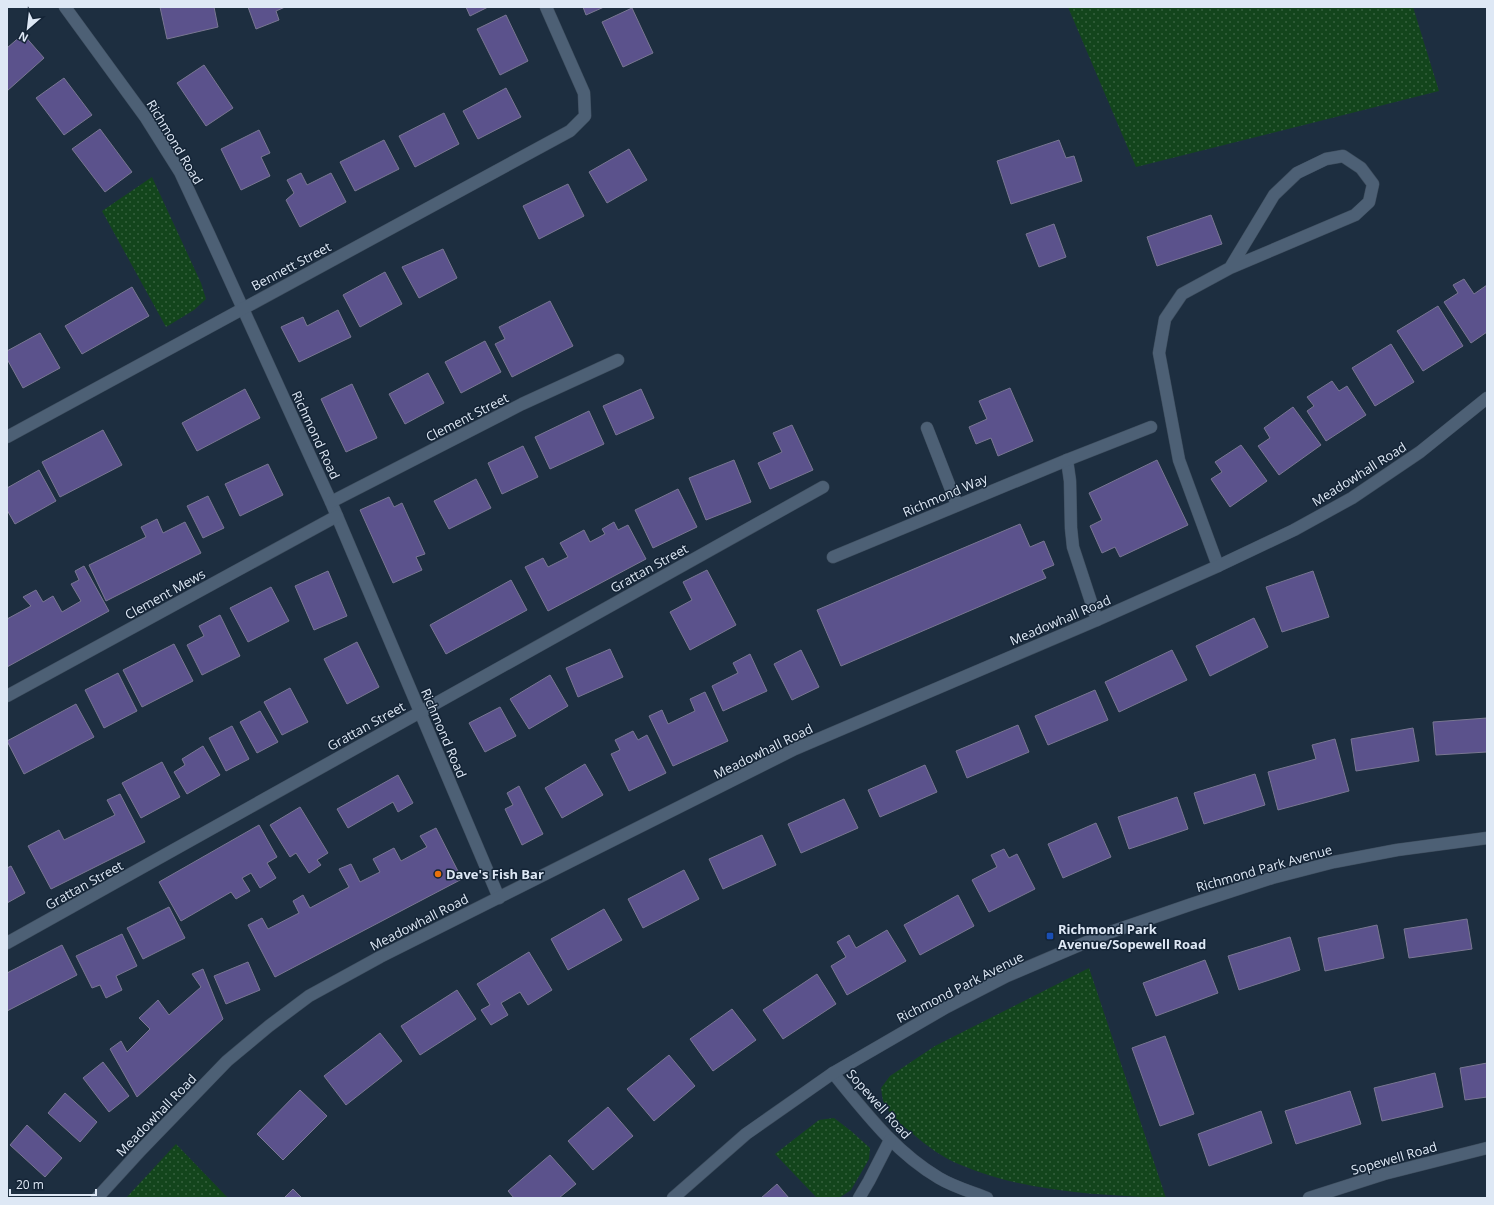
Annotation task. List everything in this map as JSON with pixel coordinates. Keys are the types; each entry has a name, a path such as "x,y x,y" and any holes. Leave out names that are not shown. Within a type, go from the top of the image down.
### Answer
{"street":[{"name":"Richmond Road","path":"65,7 146,118 180,172 331,502 499,898"},
{"name":"Bennett Street","path":"7,437 570,131 585,116 584,93 546,7"},
{"path":"1218,566 1179,460 1159,353 1165,319 1182,294 1230,268 1355,215 1369,202 1373,184 1361,168 1343,156 1326,159 1297,174 1274,195 1230,268"},
{"name":"Clement Street","path":"331,502 522,404 618,360"},
{"name":"Meadowhall Road","path":"97,1198 227,1061 269,1026 309,996 380,957 795,749 1097,620 1294,530 1352,498 1420,452 1487,398"},
{"name":"Richmond Way","path":"834,557 957,505 1151,427"},
{"path":"927,428 957,505"},
{"path":"1067,460 1070,481 1070,528 1073,547 1097,620"},
{"name":"Grattan Street","path":"7,944 823,487"},
{"name":"Clement Mews","path":"7,696 337,516"},
{"name":"Richmond Park Avenue","path":"673,1198 746,1134 833,1073 945,1008 1007,976 1108,933 1272,878 1334,862 1397,850 1487,838"},
{"name":"Sopewell Road","path":"833,1073 877,1127 907,1156 940,1179 987,1198"},
{"path":"859,1198 870,1181 890,1140"},
{"name":"Sopewell Road","path":"1309,1198 1384,1174 1487,1148"}],"green space":[{"path":"1068,7 1413,7 1439,91 1136,167"},
{"path":"152,177 201,283 206,299 194,310 166,327 102,211"},
{"path":"1089,968 1166,1198 1088,1193 1036,1187 985,1174 948,1159 924,1143 897,1120 887,1108 883,1101 881,1088 890,1076 935,1046"},
{"path":"834,1118 870,1148 869,1159 851,1190 839,1198 817,1198 775,1154 819,1120"},
{"path":"176,1144 228,1198 126,1198"}],"building":[{"path":"160,7 214,7 218,27 167,39"},
{"path":"248,7 285,7 276,11 279,20 256,29"},
{"path":"466,7 488,7 470,16"},
{"path":"583,7 604,7 586,15"},
{"path":"632,8 653,53 623,67 602,22"},
{"path":"506,15 528,61 500,75 477,29"},
{"path":"23,34 44,58 7,91 7,48"},
{"path":"204,65 233,108 206,126 177,83"},
{"path":"64,78 92,115 64,135 36,98"},
{"path":"506,88 521,117 478,139 463,111"},
{"path":"444,113 459,144 415,167 399,136"},
{"path":"100,129 132,172 105,192 72,149"},
{"path":"259,130 270,153 261,157 270,176 241,190 221,149"},
{"path":"384,140 399,169 355,191 340,162"},
{"path":"1059,140 1066,158 1074,156 1082,181 1011,204 997,161"},
{"path":"629,149 647,180 607,203 589,172"},
{"path":"301,173 307,185 331,173 346,202 300,227 286,200 294,193 287,180"},
{"path":"568,184 584,216 539,239 523,206"},
{"path":"1211,215 1222,244 1157,266 1147,237"},
{"path":"1054,224 1066,257 1039,267 1026,234"},
{"path":"443,249 457,278 419,298 402,267"},
{"path":"385,272 402,304 360,327 343,295"},
{"path":"1464,279 1474,294 1487,285 1487,332 1471,343 1444,302 1458,293 1453,285"},
{"path":"132,287 149,316 82,354 65,326"},
{"path":"550,301 573,346 512,377 495,344 505,339 499,327"},
{"path":"1438,306 1463,346 1423,371 1397,331"},
{"path":"338,310 351,337 299,362 281,327 303,317 307,326"},
{"path":"40,333 60,368 23,388 7,359 7,351"},
{"path":"485,341 501,372 461,393 445,362"},
{"path":"1391,344 1414,382 1375,406 1352,368"},
{"path":"428,373 444,403 405,424 389,394"},
{"path":"1332,381 1339,391 1347,386 1366,415 1326,441 1307,411 1314,406 1307,397"},
{"path":"352,384 377,438 346,452 321,399"},
{"path":"1010,388 1033,441 998,456 991,438 976,444 969,427 987,419 979,401"},
{"path":"245,389 260,418 197,451 182,423"},
{"path":"641,389 654,418 616,435 603,406"},
{"path":"1293,407 1321,445 1279,475 1258,446 1270,438 1264,428"},
{"path":"589,411 604,444 550,469 535,437"},
{"path":"792,425 813,470 770,489 758,463 782,452 773,433"},
{"path":"103,430 122,465 60,497 42,462"},
{"path":"1241,445 1267,481 1230,507 1211,479 1222,472 1215,462"},
{"path":"523,446 538,477 502,494 488,463"},
{"path":"734,460 751,502 706,520 689,478"},
{"path":"1157,460 1188,525 1120,557 1115,547 1102,553 1090,526 1102,520 1089,493"},
{"path":"268,464 283,495 240,516 225,484"},
{"path":"39,470 56,501 15,524 7,510 7,488"},
{"path":"476,479 491,508 449,529 434,501"},
{"path":"678,489 697,527 653,548 635,510"},
{"path":"208,496 224,528 203,538 187,506"},
{"path":"389,497 394,507 402,503 425,554 416,557 422,570 393,583 360,510"},
{"path":"157,519 163,533 185,522 201,553 106,601 89,565 146,537 141,527"},
{"path":"614,522 618,530 628,525 646,559 548,611 525,567 543,558 548,567 568,557 560,543 584,530 590,542 605,534 602,529"},
{"path":"1020,524 1030,547 1044,541 1054,565 1042,570 1046,578 841,666 817,610"},
{"path":"84,566 109,611 7,667 7,619 31,606 23,597 36,590 43,602 53,596 62,612 81,601 71,584 79,580 75,571"},
{"path":"707,570 736,625 690,650 670,612 692,600 683,582"},
{"path":"328,571 347,616 314,630 295,586"},
{"path":"1313,571 1329,617 1282,632 1266,587"},
{"path":"511,580 527,610 446,654 430,625"},
{"path":"271,587 289,621 248,642 230,608"},
{"path":"220,615 240,656 202,675 187,645 204,636 199,626"},
{"path":"1254,618 1268,647 1210,676 1196,646"},
{"path":"357,642 379,687 347,704 324,659"},
{"path":"174,644 193,681 142,707 123,670"},
{"path":"610,649 623,677 578,697 566,668"},
{"path":"801,650 819,687 792,700 774,664"},
{"path":"1172,650 1187,680 1119,712 1105,682"},
{"path":"750,654 767,691 723,711 712,686 738,673 733,663"},
{"path":"118,673 137,711 104,728 85,690"},
{"path":"550,675 568,706 529,729 510,699"},
{"path":"290,688 308,722 282,735 264,702"},
{"path":"1095,690 1108,720 1048,745 1035,716"},
{"path":"705,692 728,741 673,766 649,716 662,710 668,724 695,711 690,699"},
{"path":"76,704 94,737 24,774 7,741"},
{"path":"500,707 516,736 485,752 469,723"},
{"path":"260,711 278,742 257,753 240,722"},
{"path":"1487,718 1487,752 1436,755 1433,722"},
{"path":"1018,725 1029,752 967,778 956,751"},
{"path":"232,726 249,759 226,771 209,738"},
{"path":"1413,728 1419,761 1356,771 1351,739"},
{"path":"633,731 638,740 647,735 666,773 629,791 611,754 620,750 615,740"},
{"path":"1335,739 1349,791 1278,810 1268,772 1316,759 1312,745"},
{"path":"203,746 220,775 187,794 174,772 185,765 182,759"},
{"path":"162,762 180,797 141,818 122,783"},
{"path":"585,764 603,795 562,818 545,788"},
{"path":"925,765 937,792 880,817 868,790"},
{"path":"1255,774 1265,805 1204,824 1194,793"},
{"path":"398,775 413,803 398,812 393,802 348,828 337,809"},
{"path":"519,786 543,834 522,845 505,809 513,805 507,793"},
{"path":"120,794 145,842 51,889 28,846 59,830 64,840 115,815 107,800"},
{"path":"1177,797 1188,829 1129,849 1118,817"},
{"path":"844,799 858,828 801,853 788,824"},
{"path":"300,807 328,853 317,860 321,865 309,873 296,853 290,857 270,825"},
{"path":"1096,823 1111,857 1063,878 1048,844"},
{"path":"259,825 277,857 267,863 276,878 260,888 251,873 242,878 250,891 236,899 231,892 181,921 159,882"},
{"path":"436,828 462,879 275,977 248,925 262,918 268,929 299,913 293,901 303,895 310,908 349,887 339,869 351,864 360,882 380,872 373,859 394,848 401,861 427,847 420,836"},
{"path":"762,835 776,865 723,889 709,859"},
{"path":"1004,849 1009,858 1017,854 1035,889 989,912 972,880 997,867 991,855"},
{"path":"11,866 25,893 7,903 7,868"},
{"path":"684,870 699,899 643,928 628,899"},
{"path":"958,895 974,926 920,955 904,925"},
{"path":"169,907 185,938 143,959 127,928"},
{"path":"604,909 622,940 568,970 551,939"},
{"path":"1467,919 1472,949 1409,958 1404,929"},
{"path":"1377,925 1384,958 1325,971 1318,938"},
{"path":"887,930 906,961 847,995 831,966 846,957 837,942 849,935 856,948"},
{"path":"122,934 137,966 116,976 122,990 106,998 100,985 92,988 76,956"},
{"path":"1290,937 1300,970 1239,990 1228,956"},
{"path":"62,945 77,975 7,1011 7,973"},
{"path":"529,952 552,990 528,1005 520,992 501,1003 508,1015 491,1025 481,1010 490,1005 477,984"},
{"path":"1205,960 1218,993 1156,1016 1143,983"},
{"path":"248,962 260,990 226,1004 214,976"},
{"path":"203,969 223,1019 137,1097 110,1049 121,1041 127,1052 150,1029 139,1018 158,1000 169,1015 201,987 192,974"},
{"path":"817,974 836,1004 783,1039 763,1010"},
{"path":"457,990 476,1019 420,1055 401,1026"},
{"path":"732,1009 756,1040 713,1071 690,1039"},
{"path":"380,1033 402,1061 346,1105 324,1076"},
{"path":"1165,1036 1194,1114 1160,1126 1132,1048"},
{"path":"669,1055 695,1086 654,1121 627,1089"},
{"path":"103,1062 129,1096 109,1112 83,1078"},
{"path":"1487,1063 1487,1097 1465,1100 1460,1068"},
{"path":"1435,1073 1443,1107 1382,1121 1374,1088"},
{"path":"300,1090 327,1116 283,1160 257,1134"},
{"path":"1350,1091 1361,1124 1296,1144 1285,1111"},
{"path":"65,1093 97,1122 80,1142 48,1113"},
{"path":"608,1107 633,1136 593,1170 568,1141"},
{"path":"1261,1111 1272,1143 1209,1166 1198,1134"},
{"path":"27,1125 62,1158 45,1177 10,1145"},
{"path":"550,1155 576,1184 559,1198 514,1198 508,1191"},
{"path":"777,1184 789,1198 761,1198"},
{"path":"293,1189 302,1198 284,1198"}],"place":[{"name":"Dave's Fish Bar","path":"438,874"},
{"name":"Richmond Park Avenue/Sopewell Road","path":"1050,936"}]}
